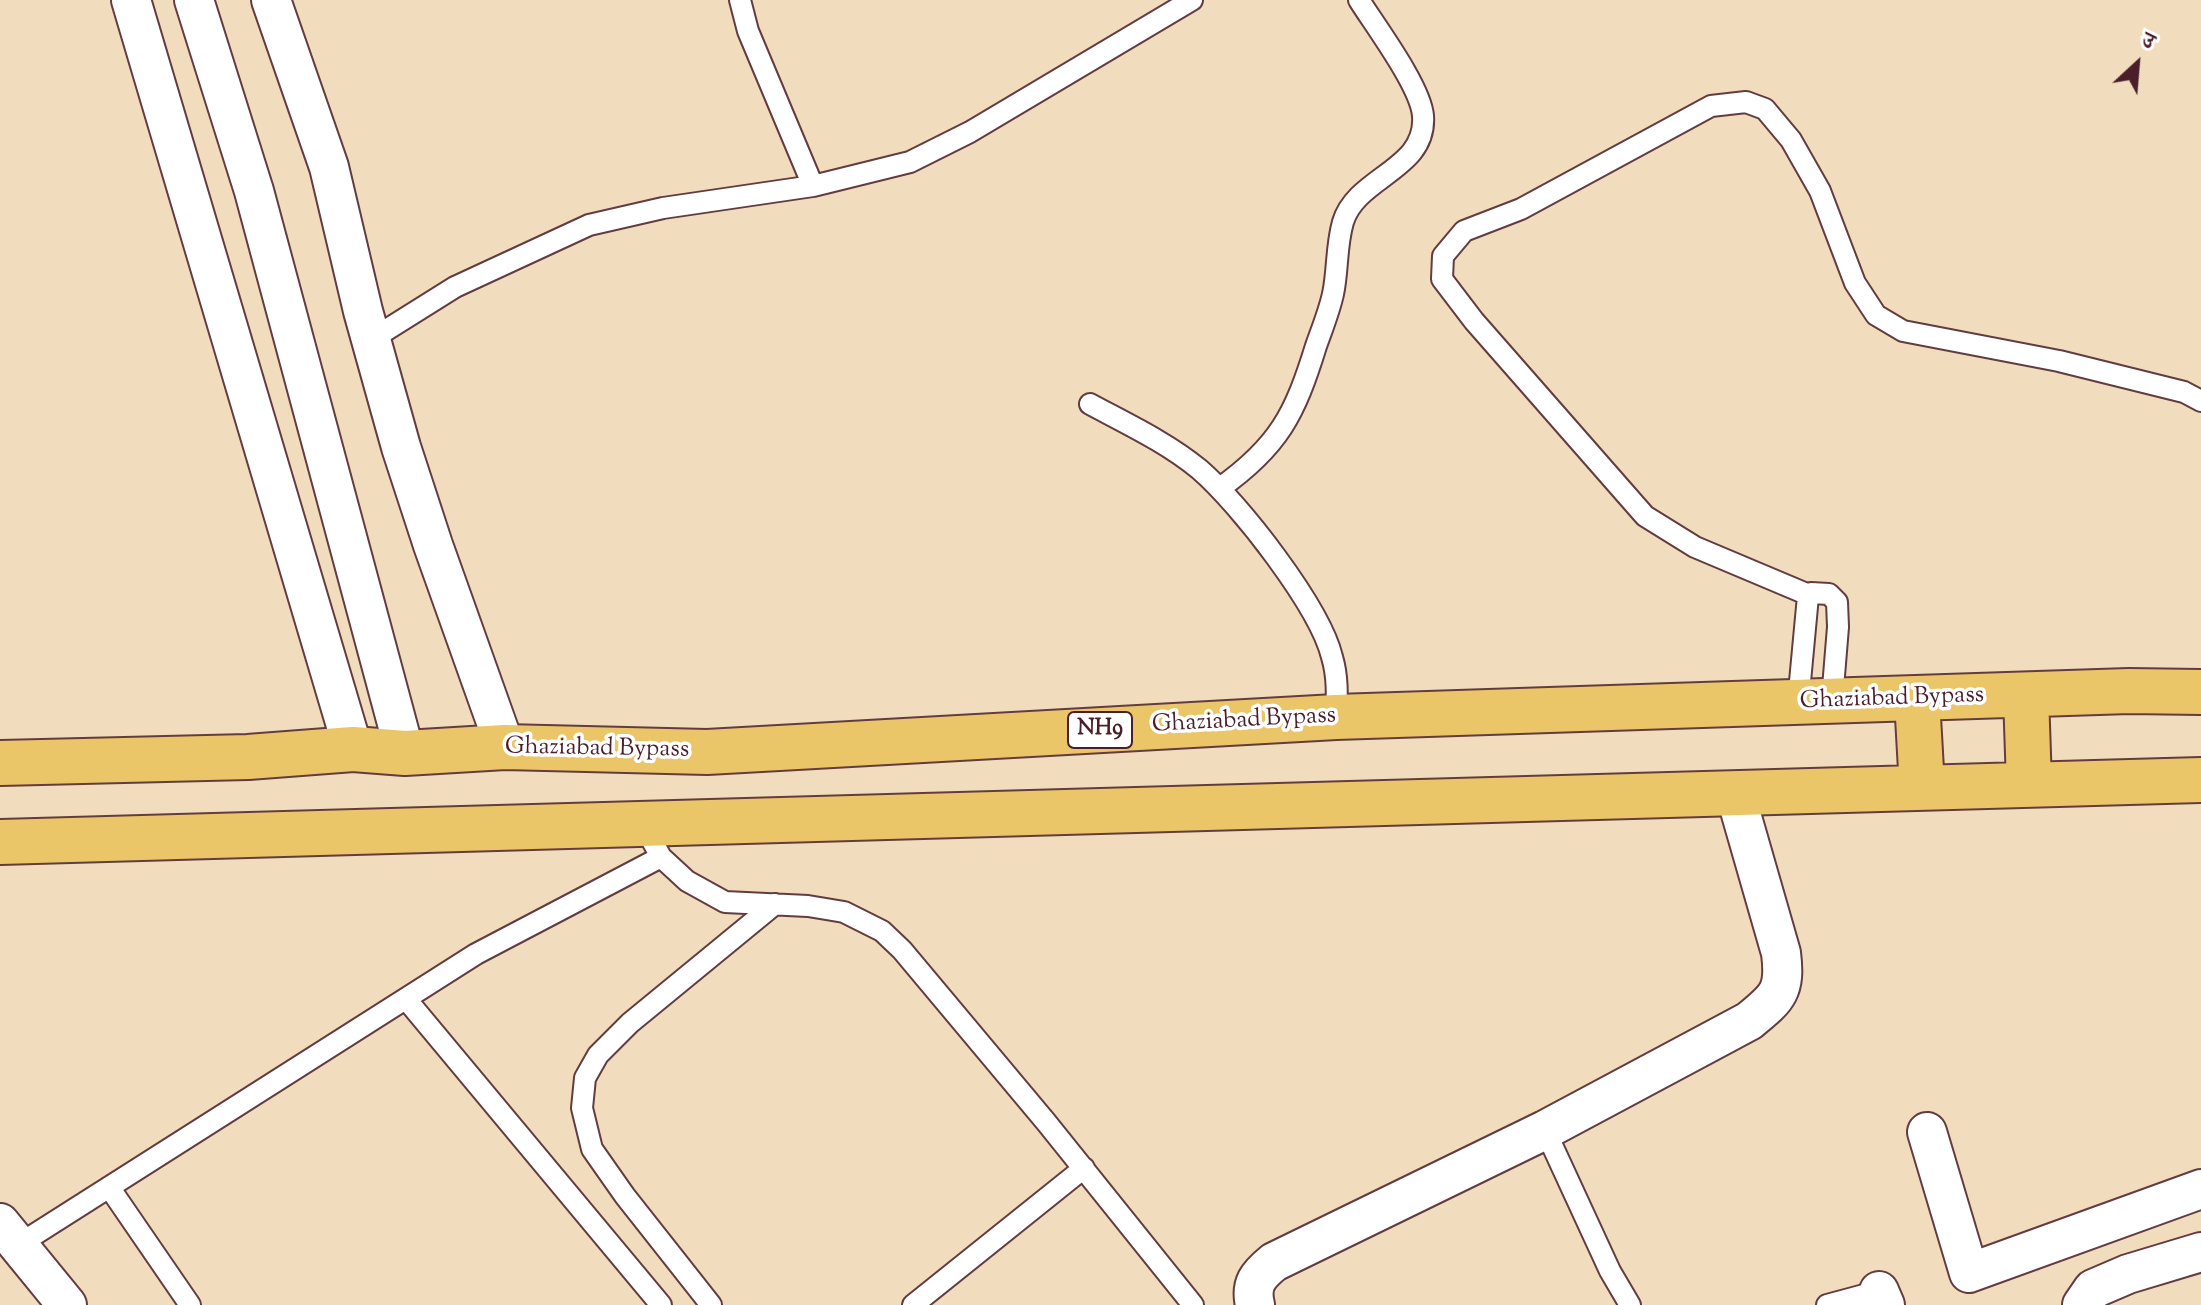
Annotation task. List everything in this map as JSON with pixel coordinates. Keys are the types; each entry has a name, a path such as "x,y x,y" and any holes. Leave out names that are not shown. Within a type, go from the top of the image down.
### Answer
{"highway":[{"name":"Ghaziabad Bypass","path":"0,763 248,757 353,749 405,753 505,747 707,752 1336,717 2129,691 2201,692"},
{"path":"2026,695 2029,784"},
{"path":"1917,699 1922,788"},
{"path":"0,842 652,840 1735,793 2201,780"}],"street":[{"path":"131,0 353,749"},
{"path":"194,0 254,191 405,753"},
{"path":"271,0 329,167 401,447 505,747"},
{"path":"1255,1305 1253,1288 1257,1276 1274,1262 1545,1130 1749,1021 1773,1001 1784,978 1781,953 1735,793"},
{"path":"1927,1132 1969,1273 2201,1189"},
{"path":"9,1234 67,1305"},
{"path":"2082,1305 2093,1289 2128,1274 2201,1252"}],"lane":[{"path":"740,0 748,31 813,186"},
{"path":"372,339 455,287 589,225 663,208 813,186 910,162 970,132 1192,0"},
{"path":"1220,488 1249,468 1278,437 1292,414 1304,387 1333,293 1343,220 1374,181 1413,154 1421,135 1423,115 1417,93 1359,0"},
{"path":"1815,702 1838,627 1837,602 1829,594 1809,595 1695,547 1645,516 1474,321 1442,279 1443,256 1464,231 1521,209 1711,106 1746,102 1765,109 1791,140 1820,191 1855,283 1876,315 1903,331 2059,361 2184,392 2201,401"},
{"path":"1090,404 1167,445 1220,488 1249,521 1318,623 1332,654 1338,688 1336,717"},
{"path":"1809,595 1815,702"},
{"path":"9,1234 109,1187 652,840 687,881 725,902 808,906 844,912 882,931 921,973 1084,1168 1193,1305"},
{"path":"711,1305 592,1149 582,1108 585,1078 598,1055 630,1023 775,904"},
{"path":"406,999 661,1305"},
{"path":"1545,1130 1610,1271 1630,1305"},
{"path":"913,1305 1084,1168"},
{"path":"109,1187 190,1305"},
{"path":"1827,1305 1882,1298"}]}
